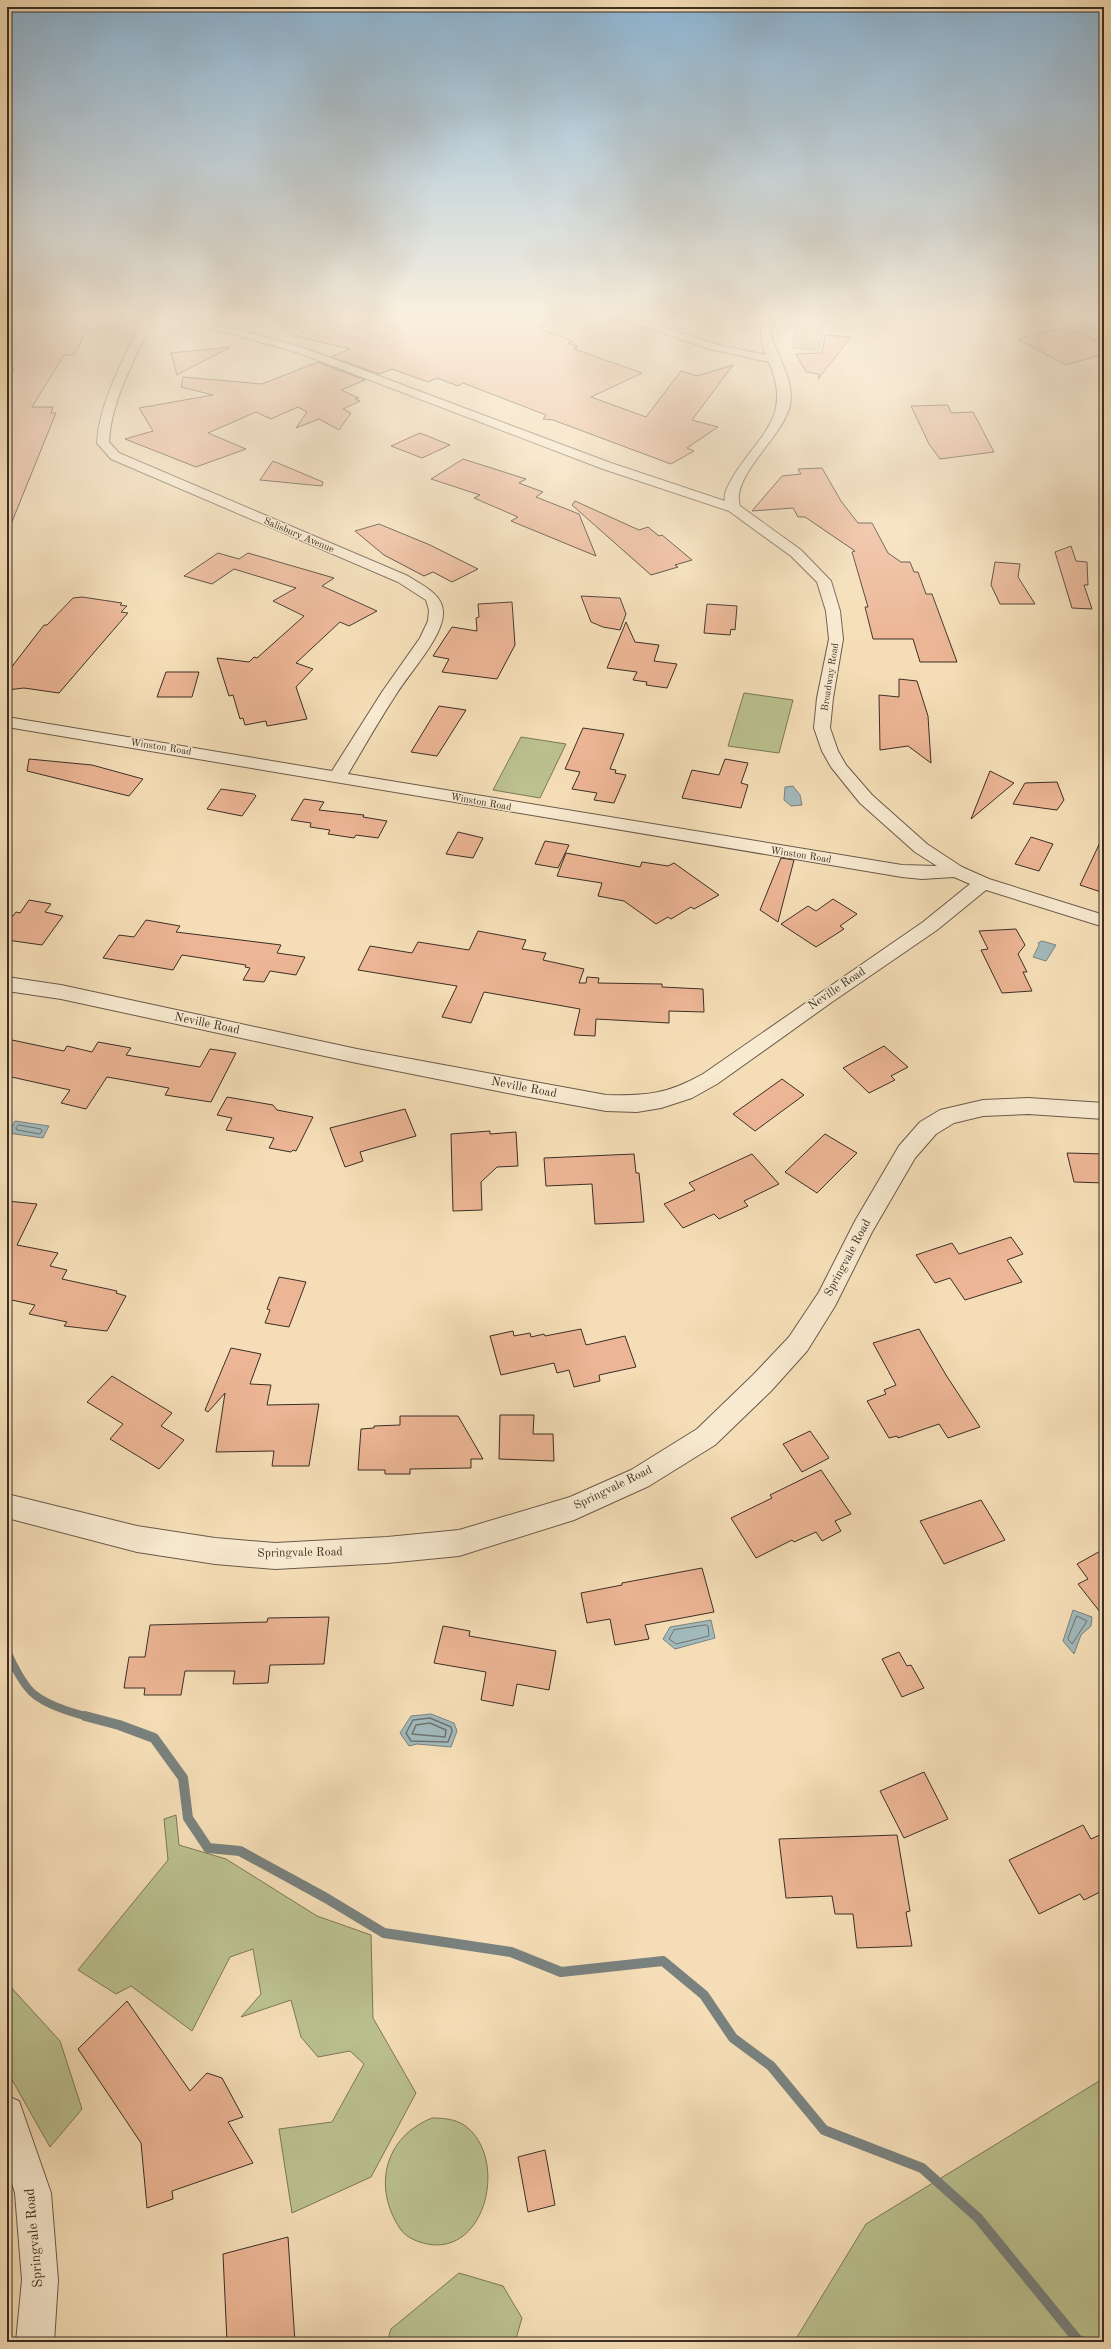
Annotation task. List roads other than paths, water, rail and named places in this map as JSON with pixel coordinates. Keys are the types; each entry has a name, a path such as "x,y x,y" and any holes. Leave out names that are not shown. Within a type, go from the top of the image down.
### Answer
{"street":[{"name":"Salisbury Avenue","path":"106,425 103,443 110,452 167,480 402,578 432,598 436,610 435,621 427,638 390,692 337,777"},
{"name":"Broadway Road","path":"498,425 607,466 734,508 796,552 824,581 833,611 836,639 825,698 822,728 830,751 839,767 866,799 888,819 921,848 956,871 983,884 1104,921"},
{"path":"734,508 731,496 736,484 770,435 775,425"},
{"name":"Winston Road","path":"7,722 902,871 922,873 956,871"},
{"name":"Neville Road","path":"7,984 61,992 357,1056 518,1087 606,1103 637,1104 661,1100 685,1093 710,1079 825,996 930,926 983,884"},
{"name":"Springvale Road","path":"7,1506 137,1539 215,1551 275,1556 387,1550 458,1543 574,1508 640,1478 706,1437 762,1383 798,1344 827,1299 863,1227 907,1152 928,1128 948,1116 983,1108 1028,1106 1104,1111"},
{"name":"Springvale Road","path":"7,2113 33,2193 40,2280 35,2342"}],"water":[{"path":"793,786 800,795 802,805 791,806 784,800 785,787"},
{"path":"1042,941 1056,945 1046,961 1033,957 1039,945 1038,943"},
{"path":"15,1121 49,1126 43,1138 8,1133"},
{"path":"1073,1610 1092,1617 1091,1626 1081,1635 1074,1654 1063,1641"},
{"path":"711,1620 715,1638 675,1649 663,1639 670,1627"},
{"path":"431,1714 454,1723 457,1731 451,1747 417,1744 409,1746 400,1733 411,1716"}],"waterway":[{"path":"7,1651 23,1681 35,1695 40,1699 68,1711 89,1717"},
{"path":"85,1716 119,1725 154,1738 183,1778 188,1818 208,1848 240,1851 326,1898 384,1933 511,1952 561,1972 663,1961 704,1995 733,2038 771,2066 824,2130 922,2168 978,2218 1077,2339 1084,2342"}]}
